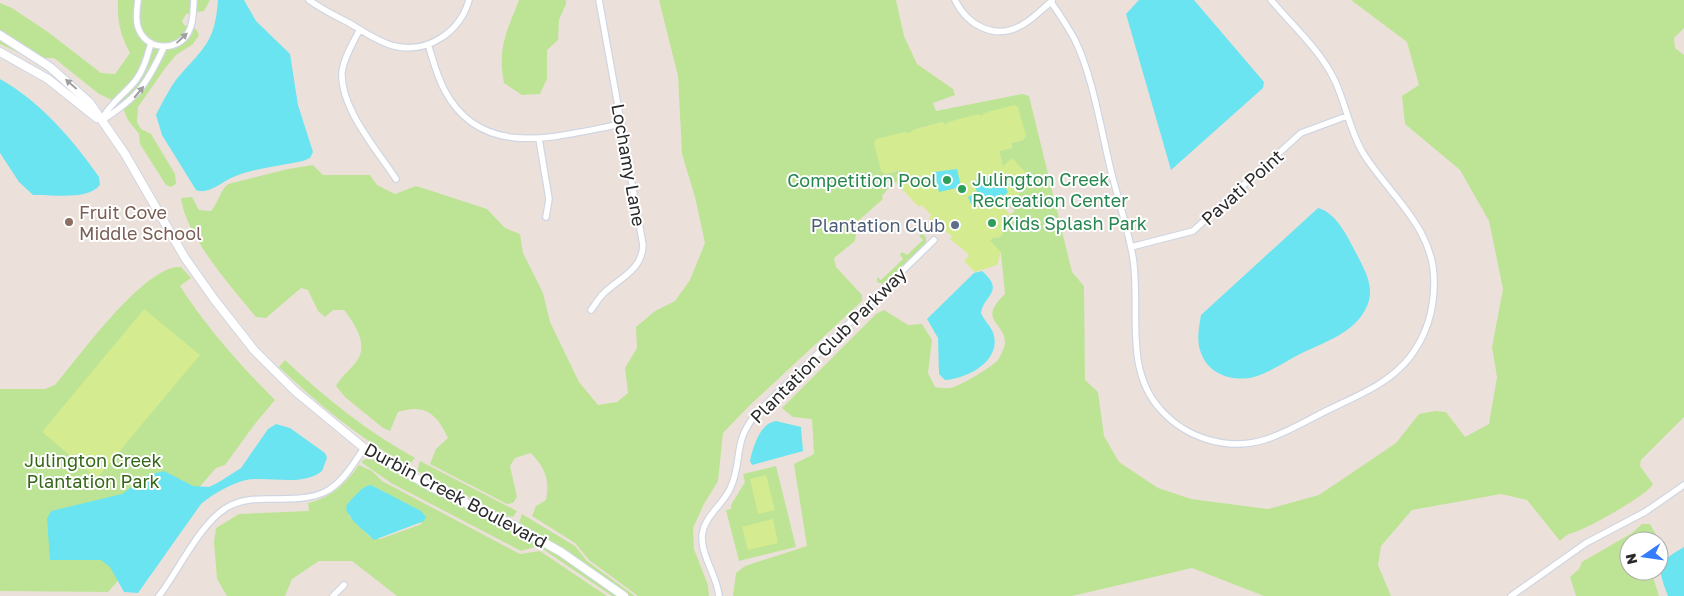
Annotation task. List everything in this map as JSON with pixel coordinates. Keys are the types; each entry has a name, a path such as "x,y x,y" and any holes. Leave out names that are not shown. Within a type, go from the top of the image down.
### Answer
{"street":[{"path":"138,0 138,27 141,34 150,43 164,47 178,43 188,33 192,21 194,0"},
{"path":"309,0 360,29 395,46 415,47 439,39 454,28 469,0"},
{"name":"Lochamy Lane","path":"591,310 602,295 637,266 643,253 599,0"},
{"path":"955,0 965,17 974,25 986,30 1001,31 1021,26 1052,1 1082,57 1131,248 1136,290 1138,368 1149,393 1160,409 1188,432 1205,439 1234,444 1263,440 1376,386 1399,369 1420,342 1431,314 1435,282 1424,235 1403,203 1365,156 1330,71 1271,0"},
{"path":"360,29 344,62 342,82 344,93 352,112 396,179"},
{"name":"Durbin Creek Boulevard","path":"0,35 34,55 73,85 90,103 125,154 185,258 232,325 289,386 364,448 416,479 513,525 561,552 624,596"},
{"path":"101,121 107,109 144,68 150,43"},
{"path":"428,44 446,93 469,120 491,133 504,137 540,139 622,124"},
{"path":"101,121 128,104 139,92 155,68 164,47"},
{"name":"Durbin Creek Boulevard","path":"0,52 48,79 101,121"},
{"name":"Pavati Point","path":"1131,248 1192,231 1301,133 1347,116"},
{"path":"540,139 549,199 546,217"},
{"name":"Plantation Club Parkway","path":"719,596 714,574 702,548 702,532 731,487 738,446 747,426 758,412 934,240"},
{"path":"159,596 203,532 215,517 227,508 246,500 305,499 325,493 342,481 364,448"},
{"path":"1512,596 1586,543 1645,512 1684,486"},
{"path":"333,596 344,585"}],"green space":[{"path":"118,0 210,0 204,11 186,14 182,21 184,25 196,29 199,35 193,44 176,55 138,107 137,122 141,129 151,134 175,174 176,184 171,187 166,185 140,144 139,134 128,120 121,104 99,94 54,58 30,58 0,44 0,3 12,8 48,32 101,73 115,74 130,53 120,27"},
{"path":"519,0 566,0 559,20 558,40 547,50 547,79 540,94 522,95 504,83 502,60 504,40"},
{"path":"659,0 896,0 904,36 917,64 953,89 955,95 933,103 936,111 1022,94 1029,96 1072,272 1084,286 1085,380 1098,392 1104,436 1119,462 1158,488 1191,499 1268,509 1319,495 1396,443 1419,414 1435,411 1446,412 1465,437 1489,424 1497,377 1492,347 1503,289 1489,221 1460,170 1405,124 1402,96 1419,85 1407,42 1351,0 1684,0 1684,28 1674,38 1675,48 1684,55 1684,417 1641,460 1640,466 1653,484 1649,489 1620,509 1587,527 1567,535 1560,541 1527,500 1501,494 1412,510 1381,546 1378,565 1391,596 1264,596 1192,568 1072,596 733,596 736,573 745,566 807,546 794,464 814,454 812,419 793,417 782,408 876,314 884,310 908,325 922,324 932,340 928,373 935,387 950,388 964,383 994,364 1002,353 1005,344 1004,336 994,321 993,316 993,310 1005,294 1001,253 983,233 996,238 1001,236 1004,231 1005,219 1015,211 1008,205 1013,200 1012,196 1015,197 1023,190 1018,183 1019,181 1005,165 1006,168 1004,169 999,164 1002,162 999,151 1012,148 1011,143 1023,140 982,116 946,125 942,122 913,130 885,174 901,170 902,173 896,183 892,179 886,184 889,188 882,196 883,199 858,221 855,241 834,258 836,267 862,295 862,301 748,407 723,433 718,481 704,504 693,528 694,549 708,585 709,596 638,596 589,560 575,543 532,516 536,506 546,500 547,480 543,469 531,453 515,458 510,466 517,497 513,503 507,504 430,464 436,449 448,438 439,423 429,413 416,409 398,412 390,431 383,428 345,397 336,386 357,361 361,345 358,332 344,310 333,310 325,317 318,311 308,290 301,288 266,318 256,317 211,261 200,244 184,213 181,198 192,197 199,210 211,211 228,184 288,169 313,165 323,175 370,175 377,185 395,194 416,186 487,209 505,228 520,234 523,253 543,293 550,322 579,382 598,405 617,402 628,393 625,368 637,348 636,327 655,311 675,301 690,280 705,243 695,197 682,154 678,76"},
{"name":"Julington Creek Recreation Center","path":"1014,105 1018,107 1026,136 1023,140 1011,143 1012,148 999,151 1002,162 999,164 1002,163 1005,168 1004,165 1012,158 1027,174 1018,182 1023,189 1015,197 1012,196 1013,200 1003,207 1010,214 1005,219 1003,234 998,238 994,237 990,241 1001,252 997,265 975,272 964,261 969,256 950,239 952,236 943,230 938,222 936,224 929,218 931,215 922,205 919,207 896,183 898,181 896,175 902,173 901,170 884,174 881,171 874,143 876,139 905,132 910,133 913,130 942,122 946,125 948,122 978,114 982,116 984,113"},
{"path":"922,234 926,237 926,243 887,281 883,284 877,282 877,277 881,280 903,259 900,255 902,252 907,255 923,240 919,236"},
{"name":"Julington Creek Plantation Park","path":"181,267 191,278 180,286 190,302 224,346 275,400 225,465 216,468 108,592 0,591 0,389 45,389 55,385 95,335 132,296 150,280 166,270"},
{"path":"144,309 200,355 97,478 42,432"},
{"path":"285,360 315,388 347,413 380,437 415,458 408,466 341,421 279,367"},
{"path":"365,459 380,462 443,497 536,542 568,561 618,596 612,596 544,550 535,547 521,551 391,483 361,462"},
{"path":"420,461 517,511 513,517 506,516 417,471"},
{"path":"359,465 372,471 382,481 520,554 540,551 607,596 397,596 352,561 319,561 292,579 285,596 227,596 217,579 214,542 216,528 239,514 309,511 308,503 331,494","holes":["371,485 386,493 422,524 380,539 370,537 349,516 347,504"]},
{"path":"776,466 796,547 739,561 726,510 731,509 731,505 745,482 743,474"},
{"path":"766,475 775,510 758,514 750,479"},
{"path":"522,514 575,546 587,561 635,596 630,596 584,563 519,523"},
{"path":"773,519 778,543 748,550 742,527"},
{"path":"1642,524 1650,524 1654,531 1634,531"},
{"path":"1619,541 1619,581 1654,581 1659,596 1576,596 1570,577 1579,569 1582,562"}],"water":[{"path":"218,0 244,0 256,21 290,54 298,105 313,152 310,158 303,161 248,172 231,178 209,190 200,191 196,190 162,135 156,115 174,83 208,42 217,14"},
{"path":"1139,0 1194,0 1264,82 1263,88 1171,170 1126,14"},
{"path":"0,79 29,99 55,123 99,177 100,185 94,190 78,195 33,195 19,182 0,153"},
{"name":"Competition Pool","path":"957,169 961,187 939,192 934,172"},
{"path":"980,176 983,178 986,176 989,180 986,185 990,189 994,187 997,180 1003,179 1009,185 1006,189 1008,192 1004,196 1000,194 1001,198 997,203 983,198 977,208 971,204 968,197 977,192 974,183"},
{"path":"1318,208 1330,214 1340,225 1348,237 1367,277 1370,291 1369,299 1362,315 1347,330 1337,336 1260,375 1238,378 1216,372 1205,361 1199,348 1198,334 1201,315"},
{"path":"982,271 989,278 993,289 981,313 994,336 992,354 980,367 971,372 945,380 939,374 938,338 927,319 974,273"},
{"path":"776,421 801,427 803,451 752,465 750,461 758,437 766,426"},
{"path":"276,424 290,428 325,453 327,458 322,471 305,479 246,480 228,487 211,497 201,504 138,593 124,592 110,567 101,560 50,560 47,519 51,511 122,494 148,475 164,471 193,486 209,487 241,468 268,429"},
{"path":"371,485 421,511 426,517 424,521 374,540 354,522 346,510 347,504 358,493"},
{"path":"1684,547 1684,596 1668,596 1663,581 1669,581 1669,556"}],"place":[{"name":"Competition Pool","path":"947,180"},
{"name":"Julington Creek Recreation Center","path":"962,189"},
{"name":"Fruit Cove Middle School","path":"69,222"},
{"name":"Kids Splash Park","path":"992,223"},
{"name":"Plantation Club","path":"955,225"}]}
